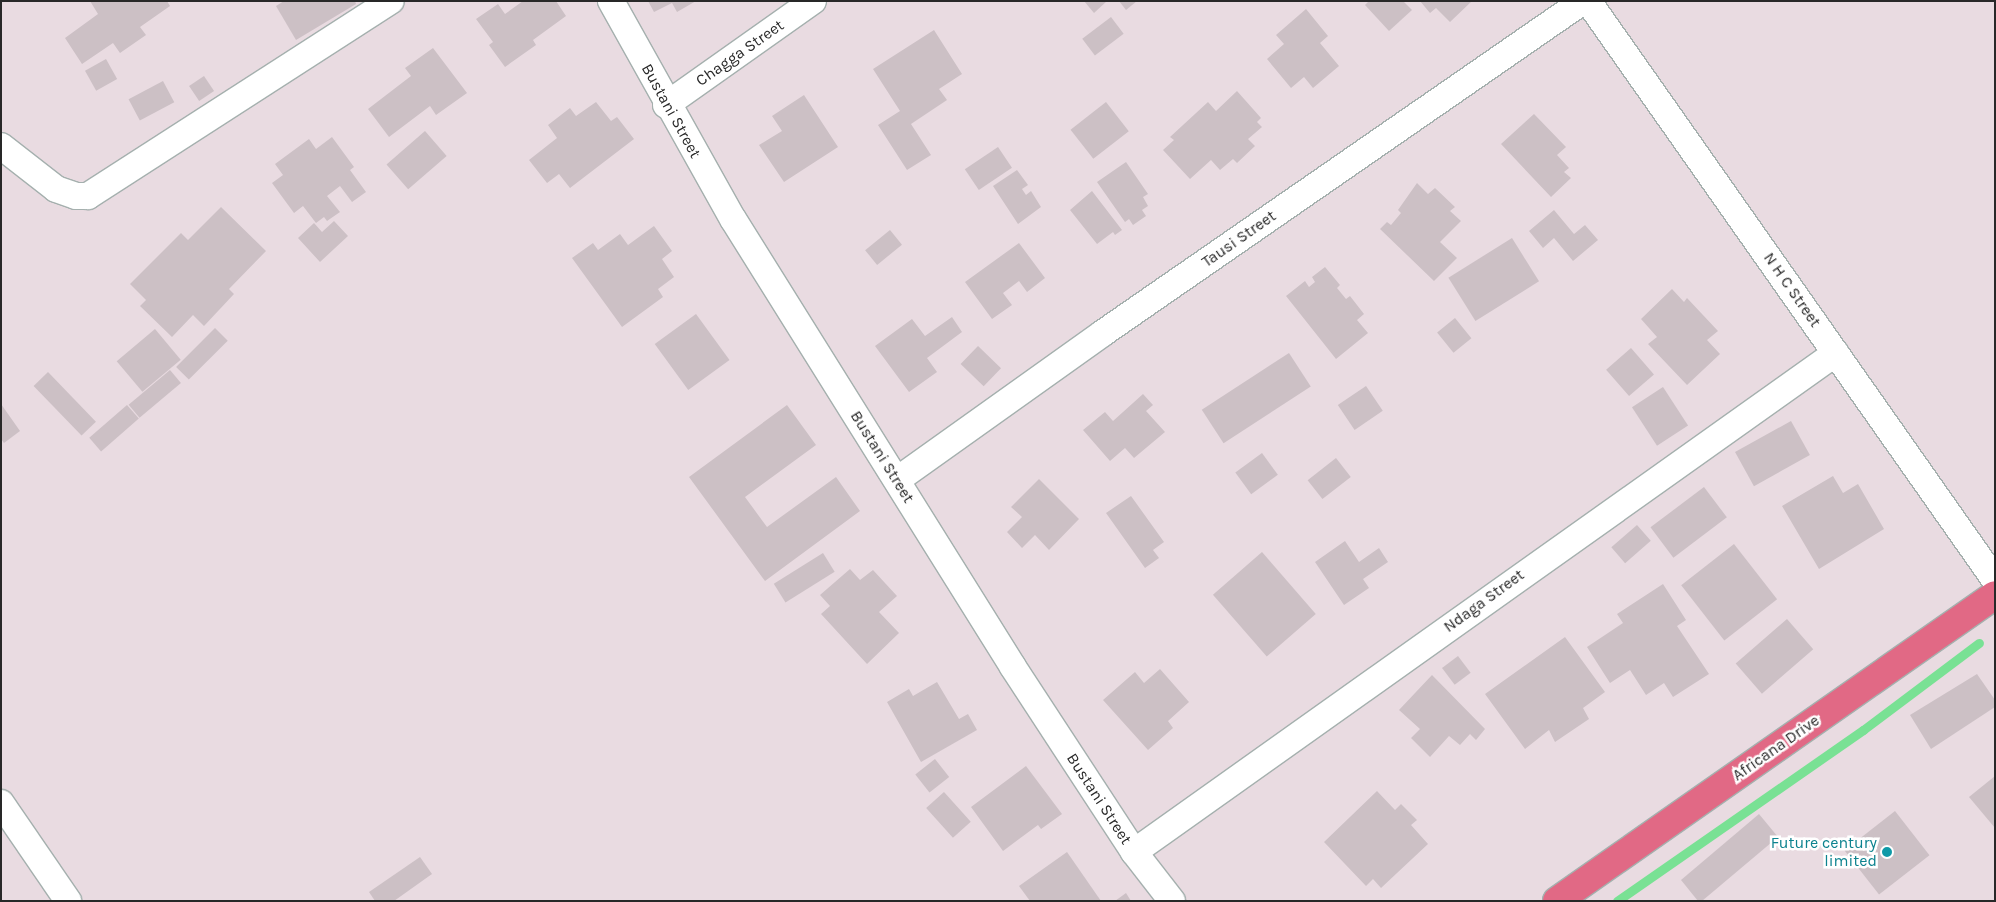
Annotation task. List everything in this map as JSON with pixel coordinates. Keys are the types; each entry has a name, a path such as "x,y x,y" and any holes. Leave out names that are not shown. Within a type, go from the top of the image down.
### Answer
{"main road":[{"name":"Africana Drive","path":"1557,901 1995,595"}],"street":[{"path":"1,146 56,189 76,196 88,196 101,191 204,120 391,1"},
{"name":"Bustani Street","path":"611,1 666,105 732,219 1013,667 1134,852 1172,901"},
{"name":"Chagga Street","path":"666,105 812,1"},
{"name":"Tausi Street","path":"897,480 1103,333 1584,1"},
{"name":"N H C Street","path":"1588,1 1995,580"},
{"name":"Ndaga Street","path":"1134,852 1836,353"},
{"path":"1,804 68,901"}],"building":[{"path":"90,1 167,1 170,6 140,27 146,35 120,53 113,43 82,64 65,38 98,14"},
{"path":"284,1 355,1 356,4 296,40 276,6"},
{"path":"523,1 556,1 566,16 533,40 536,45 505,67 489,45 493,42 476,19 498,4 505,14"},
{"path":"648,1 696,1 677,12 672,3 654,12"},
{"path":"1084,1 1107,1 1094,13"},
{"path":"1119,1 1137,1 1126,10"},
{"path":"1369,1 1403,1 1412,10 1389,31 1365,5"},
{"path":"1420,1 1472,1 1450,22 1436,8 1430,13"},
{"path":"1306,9 1328,36 1320,43 1339,66 1313,88 1304,77 1291,88 1267,59 1284,44 1276,35"},
{"path":"1111,17 1124,34 1095,55 1082,39"},
{"path":"934,30 962,74 939,89 947,100 911,124 931,155 907,170 878,125 900,111 873,69"},
{"path":"433,48 467,93 436,115 430,106 389,137 368,109 411,76 405,68"},
{"path":"106,59 117,79 96,91 85,71"},
{"path":"204,76 214,91 199,101 189,86"},
{"path":"163,81 174,102 140,121 129,99"},
{"path":"1237,91 1261,118 1257,122 1262,127 1248,139 1255,146 1237,163 1233,159 1220,170 1211,160 1190,179 1163,150 1174,140 1170,137 1208,102 1216,111"},
{"path":"804,95 838,147 784,182 759,145 782,131 772,116"},
{"path":"596,102 611,121 617,117 634,139 570,188 559,174 547,183 529,160 557,138 548,125 570,108 576,116"},
{"path":"1106,102 1129,131 1093,159 1071,130"},
{"path":"1534,114 1566,147 1557,155 1569,168 1564,172 1571,178 1551,197 1501,144"},
{"path":"425,131 447,156 408,189 387,164"},
{"path":"332,137 354,167 350,170 366,192 352,202 340,186 327,196 340,212 327,221 324,217 316,223 303,206 294,213 272,183 283,175 275,164 309,139 316,149"},
{"path":"998,147 1012,168 979,190 965,169"},
{"path":"1126,162 1148,194 1143,197 1148,206 1142,210 1146,216 1133,225 1129,219 1125,222 1097,182"},
{"path":"1017,170 1028,185 1022,189 1026,195 1031,191 1041,207 1018,224 993,186"},
{"path":"1417,183 1428,194 1435,188 1455,207 1450,211 1461,221 1440,242 1457,258 1434,281 1380,229 1387,222 1391,225 1401,213 1398,210"},
{"path":"1092,191 1122,230 1115,235 1113,232 1097,244 1070,210"},
{"path":"221,207 266,251 229,289 234,294 204,326 193,315 172,337 140,306 146,300 130,284 181,233 188,240"},
{"path":"1554,210 1574,234 1585,225 1598,240 1573,261 1554,238 1543,248 1529,231"},
{"path":"334,221 348,236 320,262 298,238 314,223 322,232"},
{"path":"654,226 672,251 662,259 674,277 658,289 663,297 622,327 572,258 593,243 598,250 620,234 628,245"},
{"path":"890,230 902,245 877,265 865,250"},
{"path":"1512,238 1539,281 1475,321 1448,278"},
{"path":"1019,243 1045,278 1027,292 1019,281 1003,293 1012,305 992,319 965,282"},
{"path":"1325,267 1340,285 1337,288 1346,299 1350,296 1364,314 1357,320 1368,333 1336,359 1286,296 1305,281 1309,287 1315,282 1312,277"},
{"path":"1672,289 1684,302 1687,298 1718,331 1707,340 1720,354 1687,385 1648,344 1657,337 1641,319"},
{"path":"696,314 730,360 688,390 655,344"},
{"path":"952,317 962,332 927,358 937,372 909,392 875,346 912,319 925,336"},
{"path":"1455,318 1471,338 1453,353 1437,332"},
{"path":"215,328 228,341 189,380 176,367"},
{"path":"155,329 181,360 142,392 117,361"},
{"path":"978,346 1001,368 984,386 961,364"},
{"path":"1631,348 1654,374 1629,396 1606,370"},
{"path":"1289,353 1311,387 1224,443 1202,410"},
{"path":"170,370 181,383 140,418 129,405"},
{"path":"48,372 96,422 82,436 34,386"},
{"path":"1366,386 1383,411 1355,430 1338,405"},
{"path":"1663,387 1688,426 1657,446 1632,407"},
{"path":"1143,394 1153,405 1146,411 1165,432 1134,458 1125,448 1110,461 1083,430 1105,412 1113,421"},
{"path":"1,404 20,431 4,443 1,439"},
{"path":"127,405 139,419 101,451 89,438"},
{"path":"787,405 816,445 745,497 767,527 836,477 860,511 765,581 689,477"},
{"path":"1791,421 1810,455 1754,486 1735,452"},
{"path":"1262,453 1278,475 1251,494 1235,472"},
{"path":"1336,458 1351,477 1322,499 1308,480"},
{"path":"1833,476 1843,493 1858,484 1884,529 1819,569 1782,506"},
{"path":"1039,479 1079,519 1049,550 1035,535 1022,548 1007,532 1022,517 1011,507"},
{"path":"1704,487 1727,517 1673,558 1650,527"},
{"path":"1131,496 1164,542 1153,550 1159,558 1145,568 1106,513"},
{"path":"1637,525 1651,541 1625,563 1611,547"},
{"path":"1345,541 1359,562 1379,548 1388,562 1363,579 1369,588 1344,605 1315,562"},
{"path":"1734,544 1777,599 1724,640 1681,585"},
{"path":"1262,552 1316,614 1267,657 1213,595"},
{"path":"823,553 835,572 785,602 774,584"},
{"path":"850,569 860,580 873,570 897,596 879,612 899,633 867,664 821,614 830,606 820,595"},
{"path":"1663,584 1686,620 1677,626 1709,674 1673,697 1664,683 1646,695 1630,670 1610,683 1587,647 1623,623 1617,614"},
{"path":"1787,619 1813,649 1762,694 1736,664"},
{"path":"1565,637 1605,692 1583,708 1589,719 1555,742 1549,730 1525,749 1485,694"},
{"path":"1458,656 1471,673 1455,685 1442,668"},
{"path":"1160,669 1189,702 1168,721 1173,728 1148,750 1103,700 1135,672 1144,683"},
{"path":"1977,674 1995,700 1995,707 1931,749 1910,715"},
{"path":"1432,675 1485,729 1476,740 1470,734 1460,745 1449,736 1430,757 1411,738 1420,729 1399,710"},
{"path":"937,682 959,719 968,714 977,730 921,762 887,702 909,689 913,696"},
{"path":"935,759 949,777 929,793 915,774"},
{"path":"1026,766 1062,814 1041,829 1038,825 1003,851 971,807"},
{"path":"1995,776 1995,828 1969,797"},
{"path":"1377,791 1395,810 1401,804 1417,820 1411,825 1428,844 1381,888 1373,879 1366,886 1324,842"},
{"path":"944,792 971,822 953,838 926,808"},
{"name":"Future century limited","path":"1895,811 1929,855 1879,895 1845,850"},
{"path":"1759,814 1778,837 1702,901 1698,901 1681,880"},
{"path":"1067,852 1101,901 1030,901 1019,886"},
{"path":"420,857 432,874 394,901 375,901 369,892"},
{"path":"1126,893 1131,901 1115,901"}],"waterway":[{"path":"1617,901 1863,730 1979,643"}],"place":[{"name":"Future century limited","path":"1887,852"}]}
